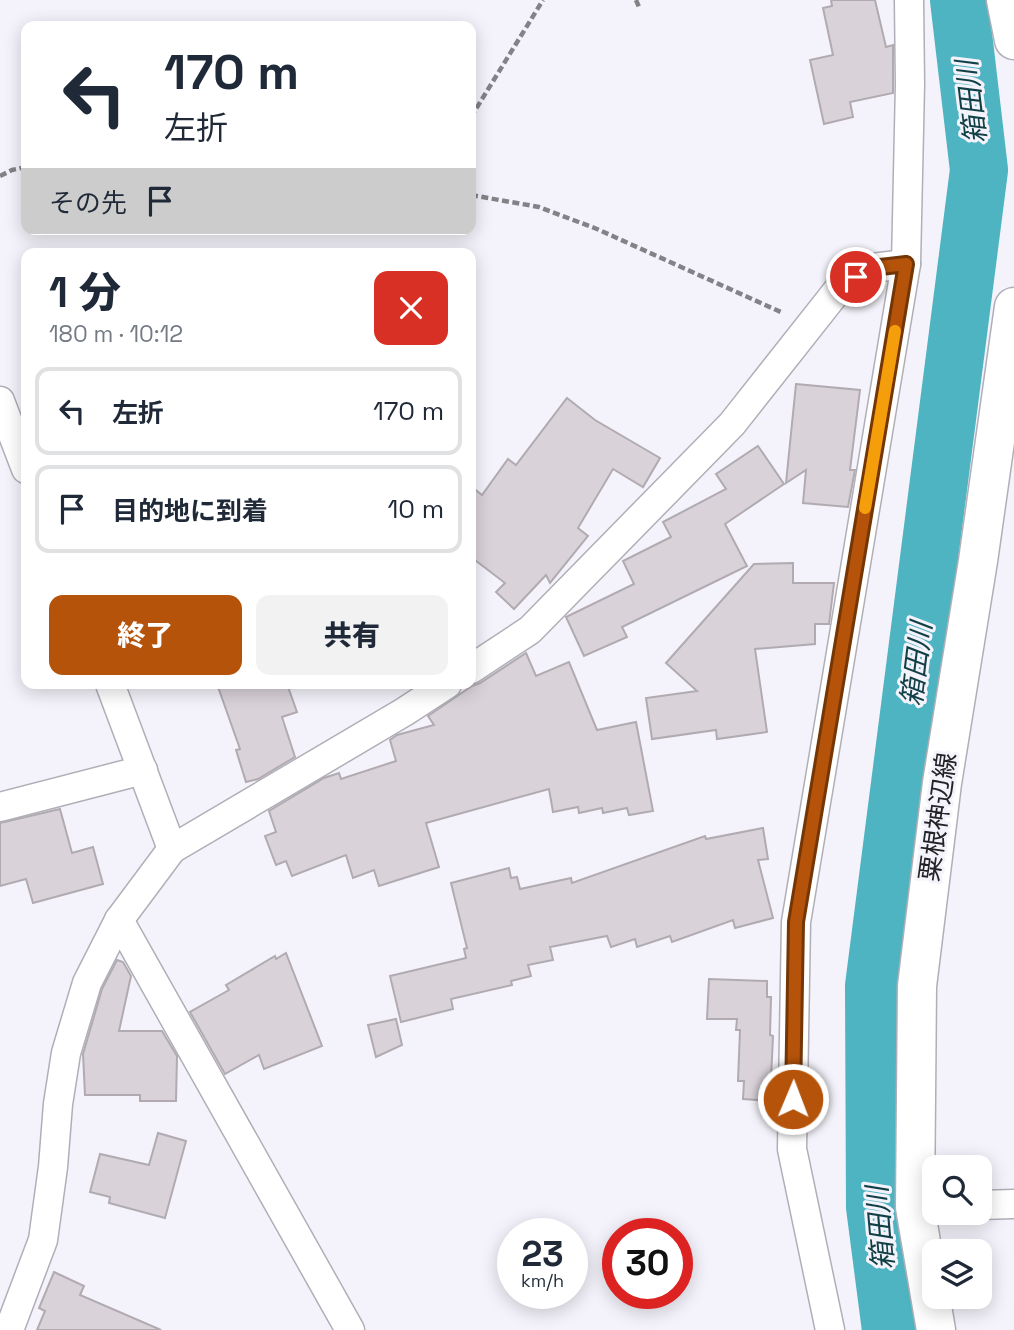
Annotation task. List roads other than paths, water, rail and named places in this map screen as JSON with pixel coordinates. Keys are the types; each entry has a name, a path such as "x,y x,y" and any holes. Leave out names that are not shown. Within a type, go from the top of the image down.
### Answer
{"main road":[{"path":"1006,0 1014,40"},
{"name":"粟根神辺線","path":"923,1155 917,986 942,783 978,561 1014,307"},
{"name":"粟根神辺線","path":"927,1225 936,1330"}],"street":[{"path":"830,1330 792,1149 796,922 906,264 911,85 909,0"},
{"path":"476,666 530,629 732,424 841,286 872,268 906,264"},
{"path":"0,401 21,456"},
{"path":"112,689 172,849"},
{"path":"9,1330 43,1240 66,1053 87,983 119,920 172,849 439,689"},
{"path":"0,807 143,770"},
{"path":"119,920 350,1330"},
{"path":"992,1205 1014,1204"}],"waterway":[{"name":"箱田川","path":"891,1330 875,1207 874,986 979,170 959,0"}]}
